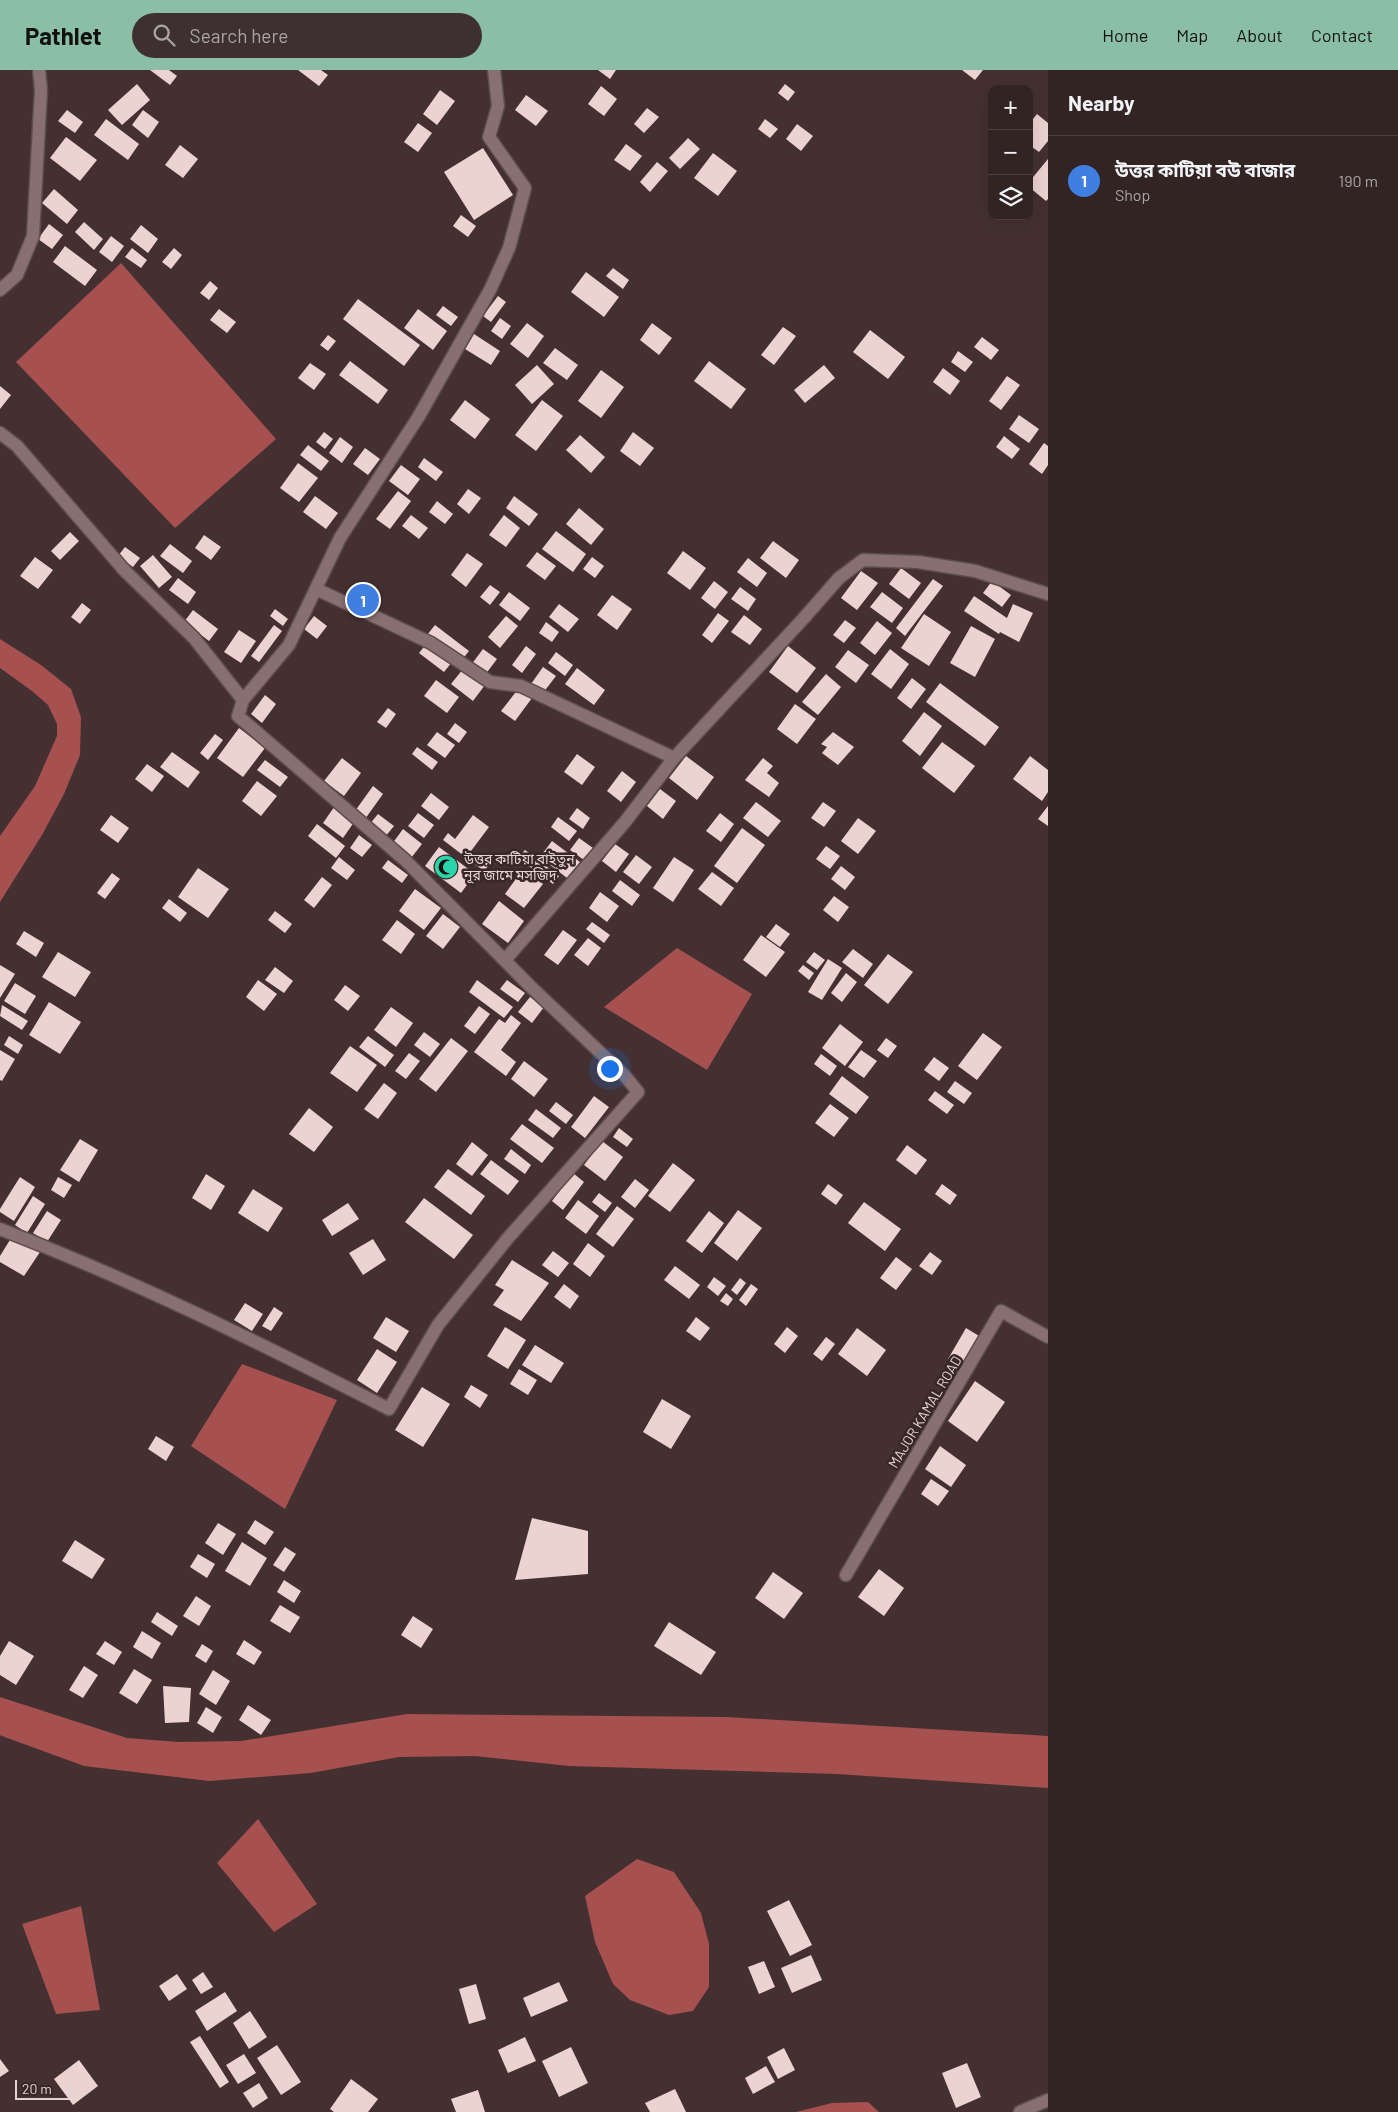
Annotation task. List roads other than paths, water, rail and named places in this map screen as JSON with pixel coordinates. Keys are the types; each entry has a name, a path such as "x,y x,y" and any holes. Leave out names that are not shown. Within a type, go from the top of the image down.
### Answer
{"street":[{"path":"0,290 17,275 33,236 42,90 39,70"},
{"path":"0,1229 38,1243 253,1340 389,1409 438,1324 508,1238 638,1092 625,1076 405,860 238,716 244,700 289,645 340,538 423,408 490,290 509,248 525,188 489,137 498,106 494,70"},
{"path":"0,433 17,446 125,571 194,638 244,700"},
{"path":"505,960 625,822 674,758 839,578 863,560 918,562 975,572 1048,594"},
{"path":"316,589 431,643 490,682 521,686 674,758"},
{"name":"MAJOR KAMAL ROAD","path":"846,1575 1001,1311 1048,1338"},
{"path":"1020,2112 1048,2100"}],"place":[{"name":"উত্তর কাটিয়া বউ বাজার","path":"363,600"},
{"name":"উত্তর কাটিয়া বাইতুন নূর জামে মসজিদ","path":"446,867"}]}
